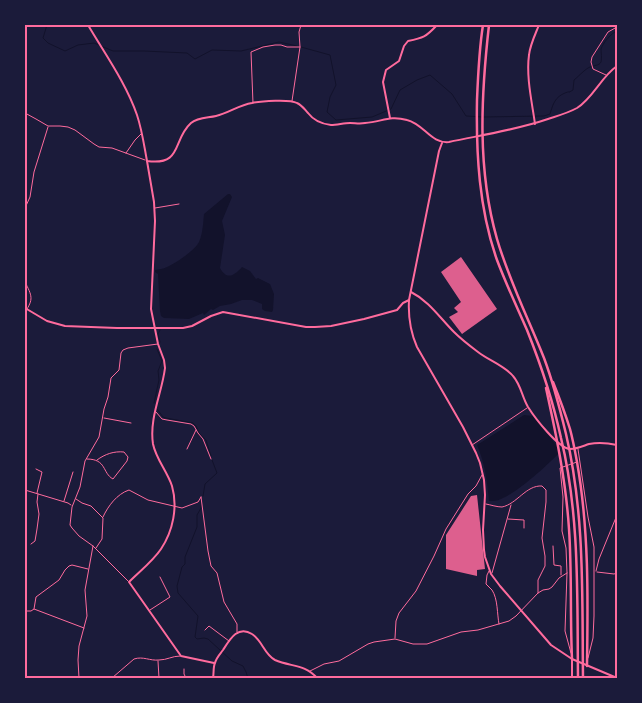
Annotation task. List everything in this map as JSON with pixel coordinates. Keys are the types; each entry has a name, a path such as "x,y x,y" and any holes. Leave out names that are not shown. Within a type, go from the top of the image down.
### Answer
{"highway":[{"path":"483,25 478,75 477,123 482,200 500,267 542,370 565,454 574,512 578,678"},
{"path":"489,25 484,76 483,153 487,194 497,239 510,277 544,360 572,436 585,516 588,616 587,666"},
{"path":"562,410 580,522 583,678"},
{"path":"553,412 569,529 572,660"}],"street":[{"path":"88,25 130,97 137,114 147,160 154,208 155,237 151,309 158,344 164,360 164,368 155,411 153,444 172,486 175,507 173,522 162,548 129,582"},
{"path":"292,101 300,47 299,32 301,25"},
{"path":"390,118 382,82 386,70 399,61 404,46 408,41 423,38 436,25"},
{"path":"535,124 528,72 532,40 539,25"},
{"path":"606,75 593,69 592,57 608,32 617,27"},
{"path":"253,102 251,52 262,47 275,45 300,47"},
{"path":"25,113 48,126 60,126 75,130 99,147 112,148 156,162 164,161 172,156 185,131 197,119 226,113 244,104 253,102 292,101 298,103 318,122 332,125 398,118 419,125 442,143 535,124 555,117 577,107 588,98 606,75 617,66"},
{"path":"25,208 30,196 34,172 48,126"},
{"path":"126,153 142,133"},
{"path":"442,143 409,300 411,332 416,347 480,462 485,488 483,542 485,557 491,574 551,645 572,660 617,677"},
{"path":"154,208 179,204"},
{"path":"25,282 31,295 31,303 26,310 47,321 65,326 183,328 192,326 222,312 306,327 331,326 396,310 409,300"},
{"path":"411,292 428,304 454,332 477,352 511,373 518,383 524,402 564,448 569,449 605,443 617,445"},
{"path":"158,344 128,348 123,350 121,354 119,370 110,378 108,397 99,437 86,458 80,487 72,507 70,525 79,536 93,546 129,582 181,656"},
{"path":"472,445 528,407"},
{"path":"155,411 162,419 194,426 206,443 211,459"},
{"path":"103,418 131,422"},
{"path":"187,449 196,430"},
{"path":"577,448 594,547 594,626 587,666"},
{"path":"86,458 96,460 105,468 109,477 113,479 128,457 122,452 106,454 96,460"},
{"path":"572,678 572,660 566,631 567,574 566,548 562,531 563,497 560,468 580,461"},
{"path":"31,544 34,542 37,532 39,514 37,494 42,472 36,469"},
{"path":"64,501 73,472"},
{"path":"395,639 396,621 399,613 416,591 446,529 483,474"},
{"path":"485,504 500,507 511,503 536,486 542,486 546,490 542,538 545,566 538,580 538,593"},
{"path":"25,490 64,501 72,507"},
{"path":"95,548 102,539 103,517 108,507 121,494 129,490 148,500 185,508 198,502 201,496 211,566 217,573 224,602 237,624 237,632"},
{"path":"75,499 91,506 103,517"},
{"path":"491,574 511,503"},
{"path":"595,571 617,515"},
{"path":"507,518 524,520 524,528"},
{"path":"79,678 79,646 87,616 88,606 85,590 93,546"},
{"path":"553,546 554,564 561,566 561,576"},
{"path":"34,609 36,597 59,580 67,567 72,565 89,569"},
{"path":"490,570 487,575 486,584 494,594 499,624"},
{"path":"595,571 617,573"},
{"path":"310,671 324,664 339,661 368,644 395,639 413,644 426,644 461,632 478,630 509,621 522,611 538,593 552,587 561,576 567,574"},
{"path":"149,610 170,597 160,577"},
{"path":"26,611 34,609 84,628"},
{"path":"205,630 209,626 228,641"},
{"path":"213,678 214,663 222,650 233,635 243,631 251,633 256,637 268,654 276,660 304,668 317,678"},
{"path":"112,678 134,659 158,660 171,656 181,656 214,663"},
{"path":"158,660 158,678"},
{"path":"184,669 186,678"}],"shaded area":[{"path":"228,194 232,197 222,221 225,235 220,268 228,276 234,274 242,267 250,271 256,279 258,278 270,284 274,294 272,312 265,311 262,309 262,304 252,300 242,300 213,310 211,309 204,315 203,313 189,319 164,318 161,316 160,311 158,274 155,270 171,265 193,249 200,239 204,214"},
{"path":"524,415 533,416 561,451 524,485 500,500 489,501 485,472 477,445"}],"building":[{"path":"461,257 497,309 462,334 449,317 458,312 454,308 461,302 441,272"},
{"path":"477,495 485,569 477,570 477,576 446,569 446,535 471,496"}],"waterway":[{"path":"47,25 43,38 48,43 65,51 78,45 94,43 113,51 187,53 195,59 212,50 241,51 279,42 297,46"},
{"path":"301,47 330,55 336,85 330,97 327,112 336,120 372,117 391,109 400,90 430,75 452,94 466,116 544,116 550,114 553,104 559,97 573,90 574,80 588,68 600,63 601,49 605,41 617,31"},
{"path":"160,330 158,334 160,342"},
{"path":"154,403 159,380 158,371 162,361 157,349"},
{"path":"157,409 163,417 193,423 206,440 211,456"},
{"path":"203,496 205,484 217,473 212,460"},
{"path":"201,500 201,508 197,515 197,527 185,557 185,564 182,567 177,586 178,593 198,616 195,637 197,639 208,639 232,661 243,666 248,678"}]}
